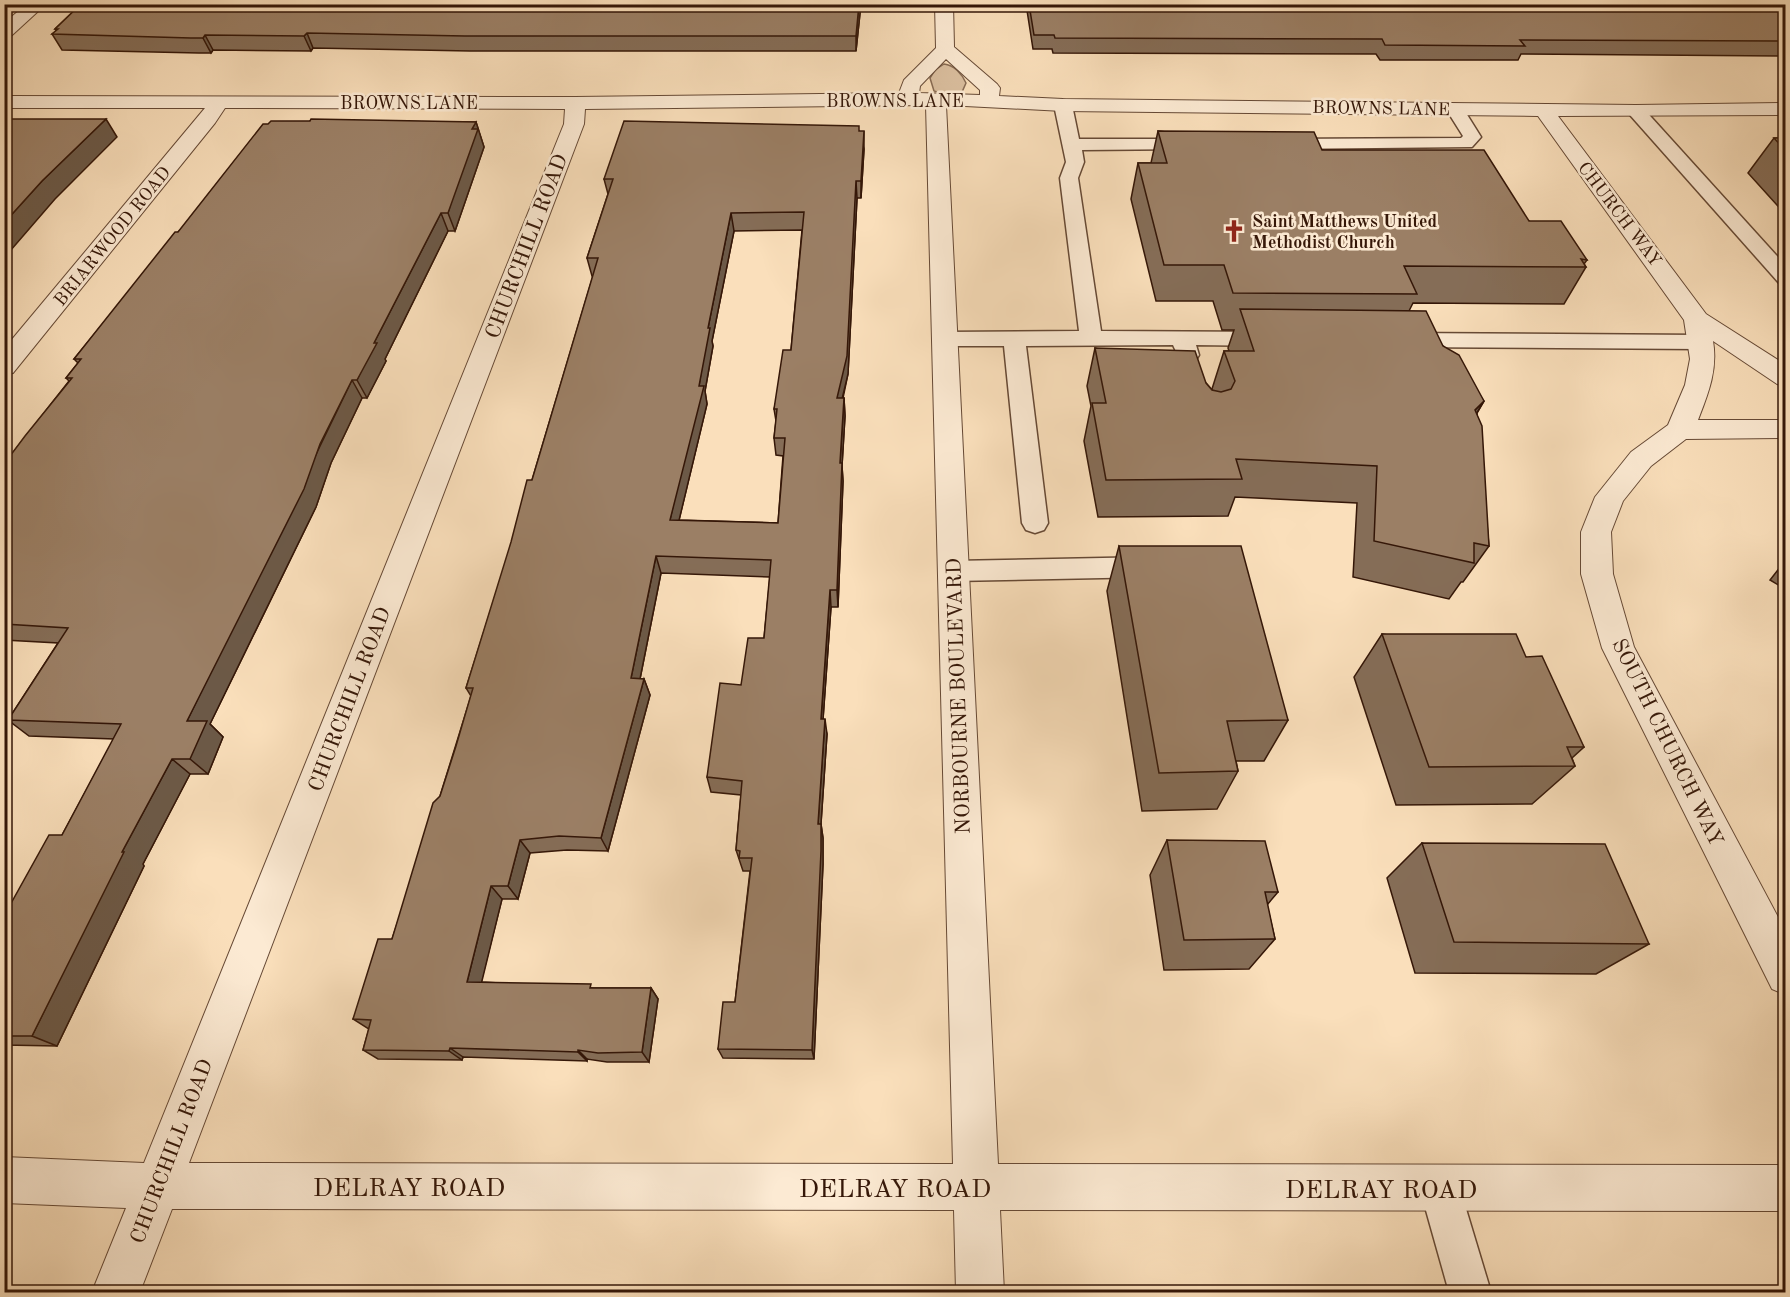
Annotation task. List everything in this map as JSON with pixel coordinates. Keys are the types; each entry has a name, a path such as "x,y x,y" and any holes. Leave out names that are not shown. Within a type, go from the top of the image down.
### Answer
{"street":[{"path":"4,33 38,4"},
{"path":"944,4 945,49 990,88 988,102"},
{"name":"NORBOURNE BOULEVARD","path":"945,49 911,84 921,100 945,339 980,1293"},
{"name":"BROWNS LANE","path":"4,102 575,103 921,100 1063,105 1636,111 1785,109"},
{"name":"BRIARWOOD ROAD","path":"4,367 201,128 218,103"},
{"name":"CHURCHILL ROAD","path":"116,1293 574,124 575,103"},
{"name":"CHURCH WAY","path":"1544,110 1699,330 1785,378"},
{"path":"1699,330 1703,359 1698,385 1680,430 1785,429"},
{"name":"SOUTH CHURCH WAY","path":"1680,430 1641,459 1610,497 1596,532 1597,574 1618,648 1785,975"},
{"name":"DELRAY ROAD","path":"4,1180 157,1186 976,1189 1785,1188"}],"lane":[{"path":"1063,105 1075,162 1069,178 1091,338"},
{"path":"1263,144 1466,143 1472,137 1455,109"},
{"path":"1636,111 1785,279"},
{"path":"1071,145 1215,144"},
{"path":"1382,339 1699,330"},
{"path":"1014,338 1035,523"},
{"path":"1182,338 1195,379"},
{"path":"945,339 1288,339"},
{"path":"953,571 1176,567"},
{"path":"1440,1189 1470,1293"}],"shaded area":[{"path":"944,64 954,68 962,76 966,83 962,92 943,94 934,91 930,78 935,70"}],"building":[{"path":"81,4 859,4 856,36 465,36 307,33 304,36 205,35 203,38 191,38 52,34"},
{"path":"1029,4 1785,4 1785,41 1520,40 1525,46 1385,45 1382,39 1055,38 1054,35 1034,35"},
{"path":"4,119 106,119 42,181 4,223"},
{"path":"311,119 476,122 472,129 478,129 448,213 441,213 374,343 377,343 357,380 352,380 320,444 304,489 187,721 207,721 190,759 172,759 122,852 124,852 32,1036 4,1036 4,916 49,835 62,835 121,724 8,720 68,628 4,624 4,464 72,378 66,378 81,359 74,359 263,124 271,121 310,121"},
{"path":"624,121 859,126 859,131 864,131 861,181 856,181 847,356 837,398 844,398 840,463 842,463 837,590 830,590 821,719 825,719 818,824 821,824 821,851 812,1050 718,1049 723,1002 735,1002 752,858 739,858 740,851 736,850 742,781 707,777 720,683 741,685 748,638 764,638 771,560 656,556 631,678 644,679 601,838 559,836 520,840 508,886 491,886 467,982 591,984 590,988 651,988 642,1052 598,1053 578,1050 578,1052 450,1048 449,1051 363,1050 371,1020 353,1019 378,939 392,939 433,803 440,796 456,746 473,688 466,688 511,542 527,480 532,480 598,258 587,258 613,179 604,179","holes":["804,212 791,350 783,350 774,409 777,409 774,438 785,438 778,523 670,520 704,386 699,386 731,213"]},
{"name":"Saint Matthews United Methodist Church","path":"1158,131 1314,132 1322,150 1484,150 1529,221 1561,221 1587,260 1581,259 1586,267 1404,266 1417,294 1233,293 1224,265 1164,265 1138,163 1167,163"},
{"path":"1774,138 1785,138 1785,150"},
{"path":"1240,309 1426,311 1443,346 1459,355 1484,401 1475,410 1482,426 1489,546 1474,543 1474,563 1374,541 1377,466 1236,459 1242,479 1106,480 1092,403 1106,403 1095,348 1195,351 1206,383 1212,390 1221,392 1231,389 1235,381 1224,351 1254,351"},
{"path":"1119,546 1241,546 1288,720 1227,721 1238,771 1159,773"},
{"path":"1382,634 1516,634 1526,657 1542,656 1584,747 1567,747 1575,766 1429,767"},
{"path":"1167,840 1265,841 1278,892 1265,892 1275,939 1184,940"},
{"path":"1422,843 1605,844 1649,944 1454,942"}],"place":[{"name":"Saint Matthews United Methodist Church","path":"1234,231"}]}
